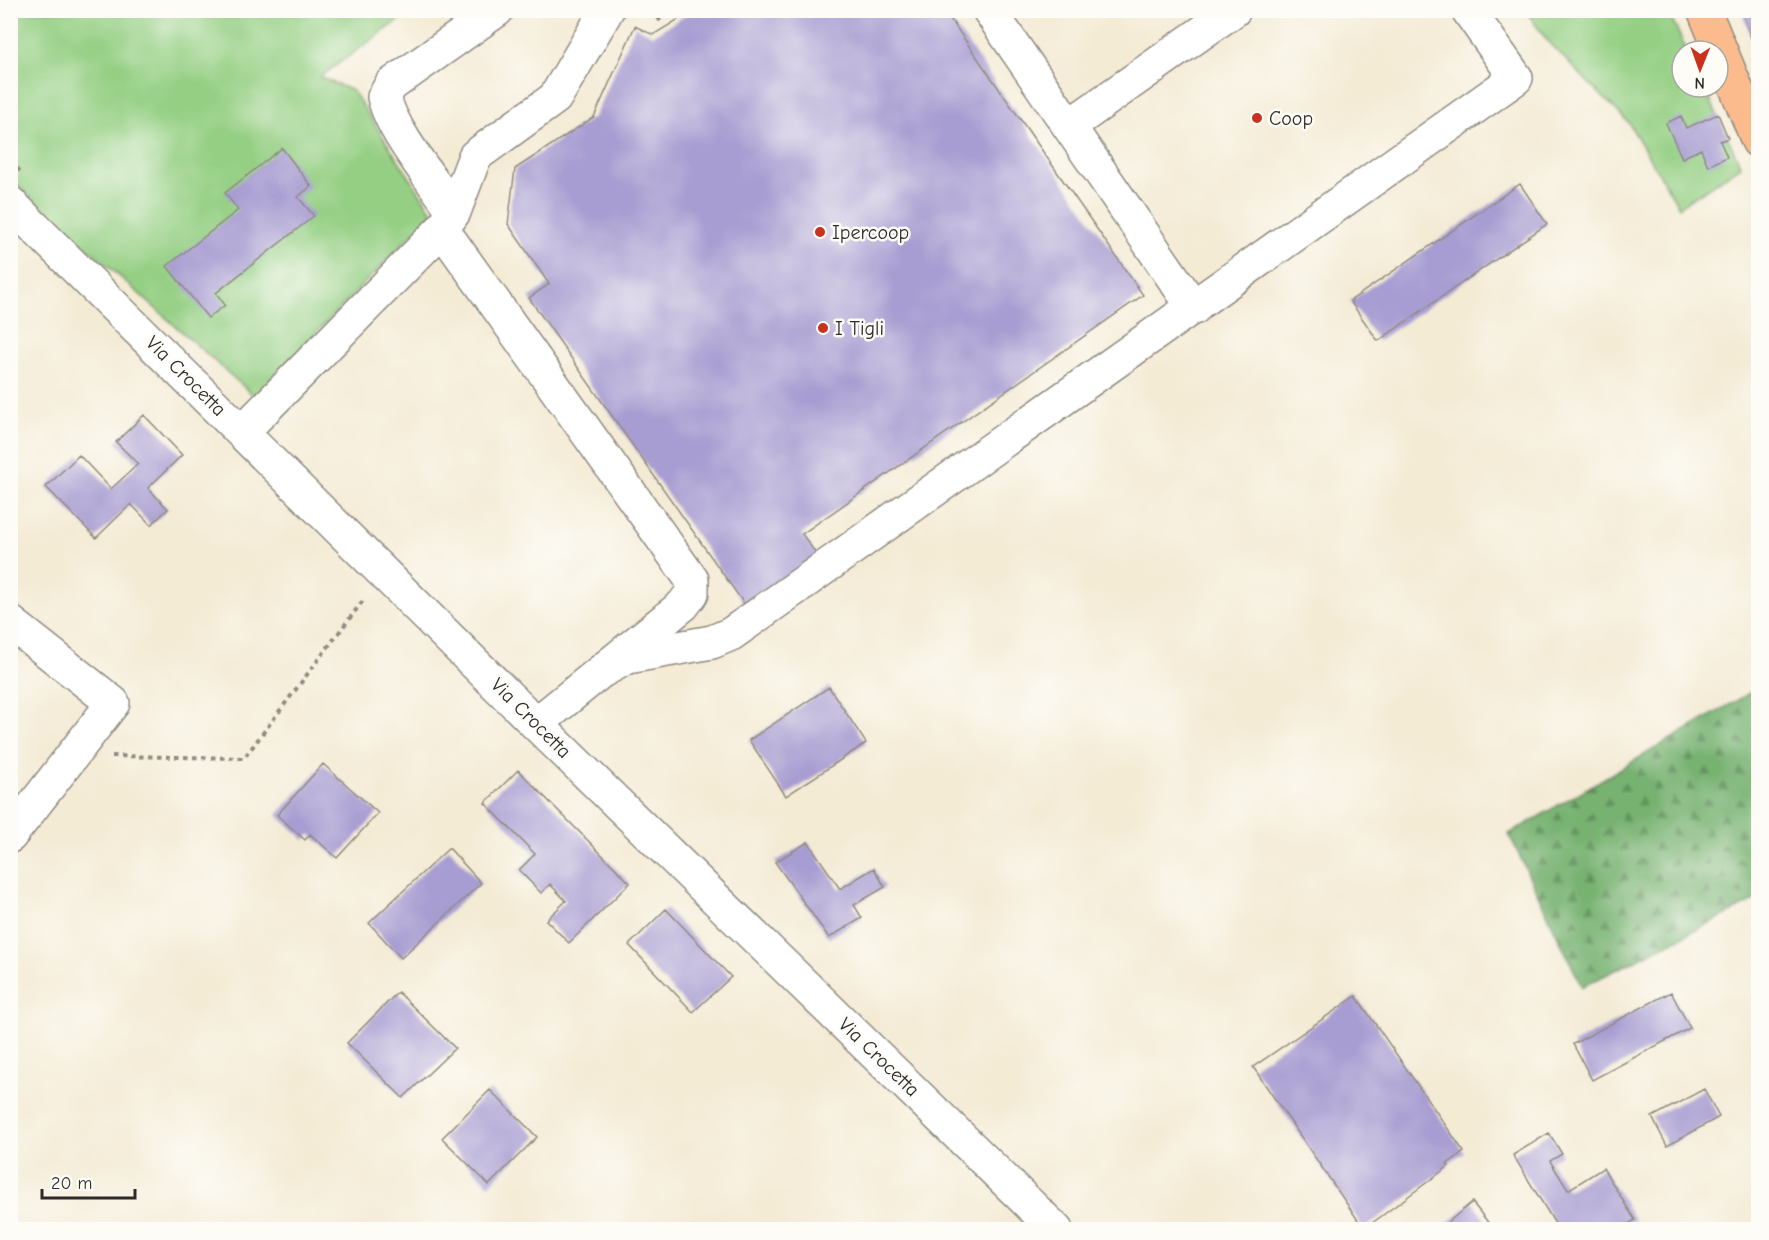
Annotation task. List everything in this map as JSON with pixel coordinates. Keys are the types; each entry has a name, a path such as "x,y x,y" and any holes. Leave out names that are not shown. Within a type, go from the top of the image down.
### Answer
{"main road":[{"path":"1704,10 1758,141"}],"street":[{"path":"497,10 391,85 384,97 387,111 448,221 692,580 692,593 683,605 536,724"},
{"path":"242,432 448,221 474,156 555,98 606,10"},
{"path":"989,10 1194,308"},
{"path":"1069,126 1234,10"},
{"path":"602,670 628,657 712,642 731,634 1194,308 1515,78 1468,10"},
{"name":"Via Crocetta","path":"10,203 536,724 1056,1230"},
{"path":"10,621 113,703 10,836"}],"path":[{"path":"653,10 661,22"},
{"path":"72,756 244,758 384,573"}],"green space":[{"path":"11,11 412,11 320,77 353,91 433,213 254,396 11,180"},
{"path":"1526,11 1668,11 1681,39 1670,39 1670,99 1710,99 1741,166 1679,207 1628,122 1548,42"},
{"path":"1758,688 1758,899 1582,987 1509,834"}],"building":[{"name":"I Tigli","path":"688,10 944,10 1143,295 802,534 819,558 747,608 529,298 549,284 508,224 515,169 594,117 635,26 653,35 689,13"},
{"path":"1741,10 1758,10 1758,56"},
{"path":"1718,114 1728,138 1720,141 1727,157 1708,166 1701,149 1682,158 1666,123 1681,116 1686,128"},
{"path":"282,148 311,186 298,197 314,216 216,293 225,305 208,318 167,266 238,210 225,193"},
{"path":"1520,184 1547,224 1378,341 1350,301"},
{"path":"10,286 17,293 10,300"},
{"path":"144,415 182,455 148,488 168,509 151,525 131,504 96,538 46,487 79,455 111,489 138,464 116,442"},
{"path":"829,687 866,743 786,796 749,740"},
{"path":"323,764 378,813 337,858 310,834 305,840 277,815"},
{"path":"518,770 630,883 569,943 546,920 566,901 550,884 541,893 519,870 535,854 485,803"},
{"path":"808,842 840,889 874,868 885,887 854,905 862,918 829,938 775,862"},
{"path":"449,848 481,883 401,958 369,923"},
{"path":"666,909 731,977 693,1012 629,945"},
{"path":"398,992 455,1048 403,1098 347,1043"},
{"path":"1671,992 1690,1028 1592,1080 1573,1044"},
{"path":"1356,996 1464,1152 1447,1164 1449,1166 1364,1229 1253,1067"},
{"path":"1704,1089 1719,1117 1667,1146 1652,1117"},
{"path":"490,1090 537,1137 489,1185 442,1138"},
{"path":"1549,1133 1562,1154 1550,1161 1568,1190 1603,1168 1635,1220 1619,1230 1559,1230 1513,1155"},
{"path":"1472,1202 1494,1230 1439,1230"}],"place":[{"name":"Coop","path":"1257,118"},
{"name":"Ipercoop","path":"820,232"},
{"name":"I Tigli","path":"823,328"}]}
